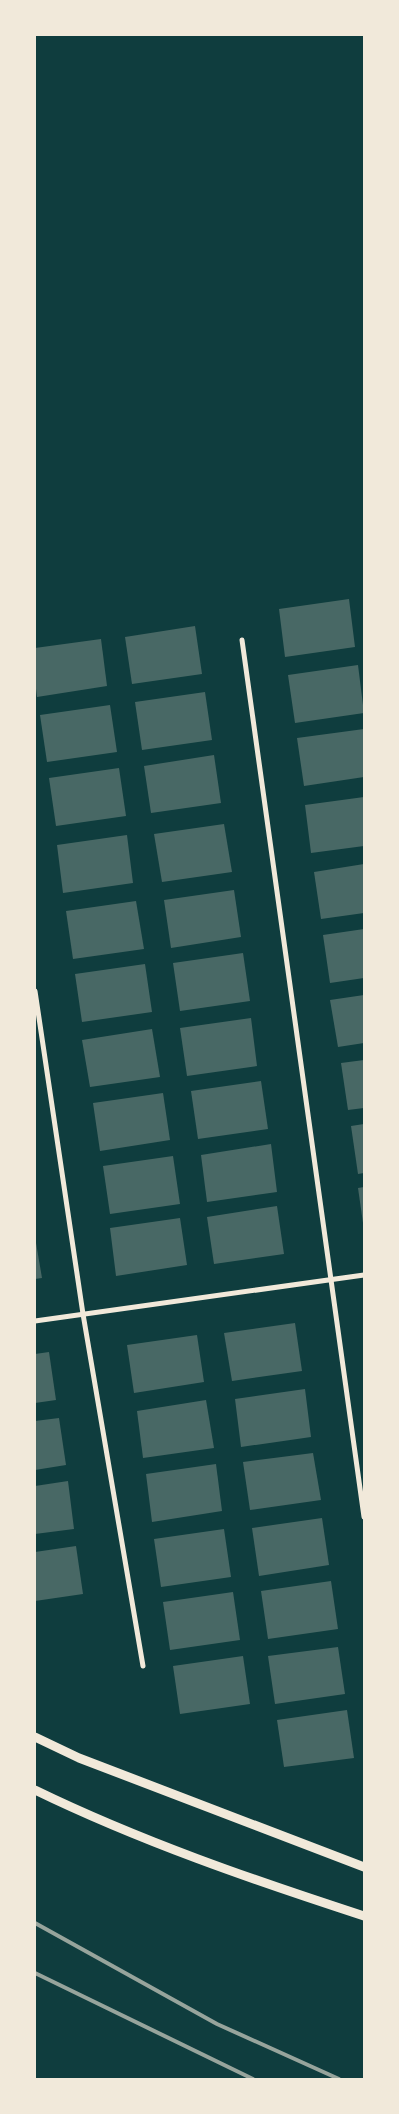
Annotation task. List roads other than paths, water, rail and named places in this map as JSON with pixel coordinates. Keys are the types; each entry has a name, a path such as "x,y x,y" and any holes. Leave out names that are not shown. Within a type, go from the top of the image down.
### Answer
{"street":[{"path":"242,640 364,1517"},
{"path":"35,991 84,1314 143,1666"},
{"path":"35,1321 364,1275"},
{"path":"35,1737 79,1758 364,1867"},
{"path":"35,1790 64,1804 180,1851 299,1895 364,1916"}],"railway":[{"path":"35,1923 217,2024 339,2079"},
{"path":"35,1973 253,2079"}]}
